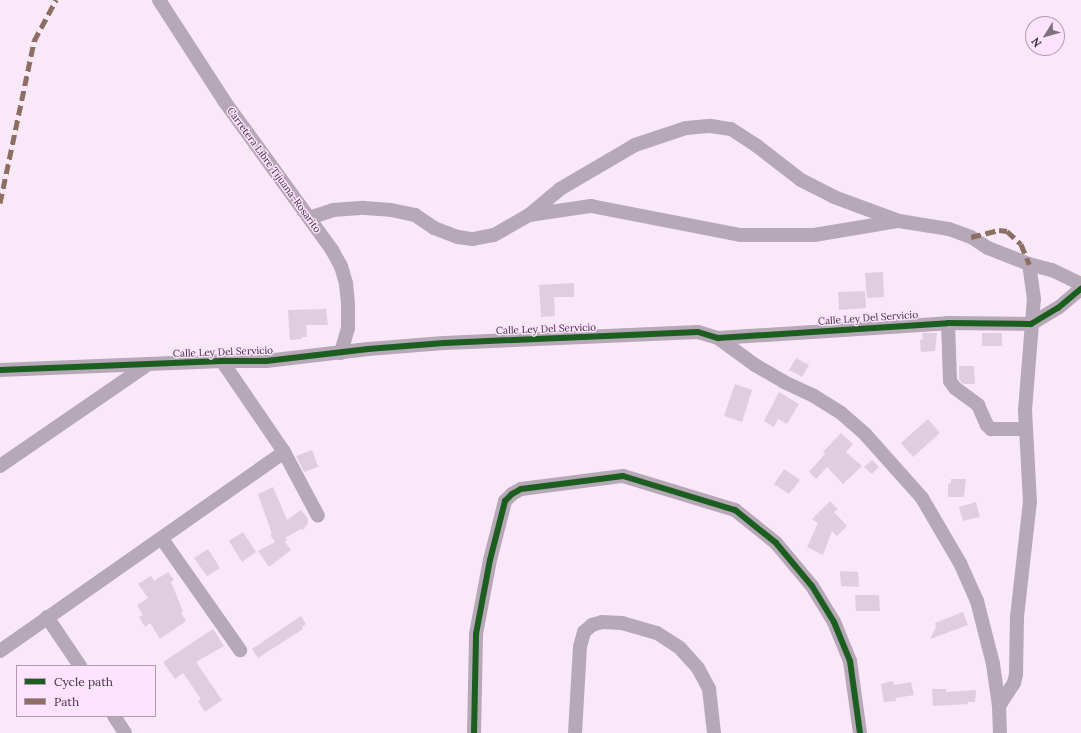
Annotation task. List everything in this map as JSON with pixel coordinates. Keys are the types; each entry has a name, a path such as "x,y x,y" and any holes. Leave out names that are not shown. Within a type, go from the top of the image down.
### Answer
{"street":[{"name":"Carretera Libre Tijuana-Rosarito","path":"159,0 225,102 332,250 340,266 346,284 348,328 341,353"},
{"path":"309,218 333,210 364,208 391,210 415,215 434,228 458,236 473,239 494,235 529,215 560,189 635,145 686,128 710,126 731,129 757,146 802,180 834,197 900,221 949,229 971,237 988,248 1029,264 1052,270 1081,284"},
{"path":"529,215 591,206 740,235 772,236 814,235 900,221"},
{"path":"1000,706 1014,683 1016,674 1017,617 1030,502 1025,410 1034,299 1029,264"},
{"path":"1031,324 1058,308 1081,289"},
{"path":"948,323 950,381 955,388 978,405 987,425 991,428 1026,429"},
{"name":"Calle Ley Del Servicio","path":"0,370 222,361 266,361 368,349 444,343 698,332 718,338 948,323 1031,324"},
{"path":"718,338 767,372 814,396 841,413 865,434 922,498 960,563 977,601 993,664 1000,706 1000,733"},
{"path":"222,361 284,452 318,516"},
{"path":"0,466 148,365"},
{"path":"0,650 162,539 284,452"},
{"path":"474,733 476,634 490,560 505,501 512,494 521,489 623,476 735,510 776,543 812,586 834,622 850,661 860,733"},
{"path":"162,539 240,650"},
{"path":"47,617 79,665"},
{"path":"576,733 580,647 584,632 592,625 602,622 622,623 657,633 680,648 698,668 709,689 714,733"},
{"path":"115,717 125,733"}],"building":[{"path":"883,272 884,297 867,298 865,273"},
{"path":"574,283 574,297 554,297 555,316 541,317 539,285"},
{"path":"865,291 866,308 839,310 838,292"},
{"path":"326,309 328,325 306,325 307,337 290,340 288,310"},
{"path":"922,333 937,333 935,351 921,352 920,340 923,339"},
{"path":"982,333 1002,333 1002,346 982,346"},
{"path":"796,358 809,365 802,377 789,370"},
{"path":"959,366 974,366 975,384 964,384 961,382 959,379"},
{"path":"735,384 752,390 742,422 724,416"},
{"path":"779,392 799,404 787,424 778,419 774,427 764,421"},
{"path":"928,419 940,433 913,457 901,443"},
{"path":"841,433 853,444 846,452 862,466 843,484 827,467 816,479 809,472 825,454 823,452"},
{"path":"312,450 318,467 304,472 296,456"},
{"path":"872,460 879,467 872,474 864,467"},
{"path":"784,469 800,480 789,494 774,484"},
{"path":"951,479 966,479 964,497 948,497 948,484 951,483"},
{"path":"273,487 287,520 301,510 308,519 308,523 303,530 301,529 285,538 287,540 285,542 291,550 269,567 258,551 275,542 270,535 272,534 258,494"},
{"path":"830,501 838,509 834,512 847,526 837,536 832,531 823,555 807,547 818,523 812,519"},
{"path":"976,502 980,517 963,521 959,507"},
{"path":"243,532 256,552 242,562 229,541"},
{"path":"208,549 220,568 207,576 194,558"},
{"path":"840,571 858,572 859,587 841,586"},
{"path":"168,572 174,580 171,582 183,611 181,613 186,621 160,639 150,623 145,627 139,617 143,615 137,605 148,598 138,584 151,576 154,581"},
{"path":"855,595 879,595 880,611 856,611"},
{"path":"963,612 968,625 930,639 936,627 935,623"},
{"path":"301,616 306,624 302,627 303,629 258,658 252,649"},
{"path":"213,629 224,646 196,662 222,700 205,712 198,701 201,699 183,673 175,679 163,662"},
{"path":"893,681 894,685 911,682 914,695 896,698 896,701 884,702 881,684"},
{"path":"932,689 946,689 946,692 976,690 975,702 968,702 968,704 933,706"}],"marked path":[{"path":"0,203 34,41 56,0"},
{"path":"971,237 999,230 1007,231 1021,244 1029,264"}],"cycle path":[{"path":"0,370 222,361 266,361 368,349 444,343 698,332 718,338 948,323 1031,324 1058,308 1081,289"},
{"path":"474,733 476,634 490,560 505,501 512,494 521,489 623,476 735,510 776,543 812,586 834,622 850,661 860,733"}]}
